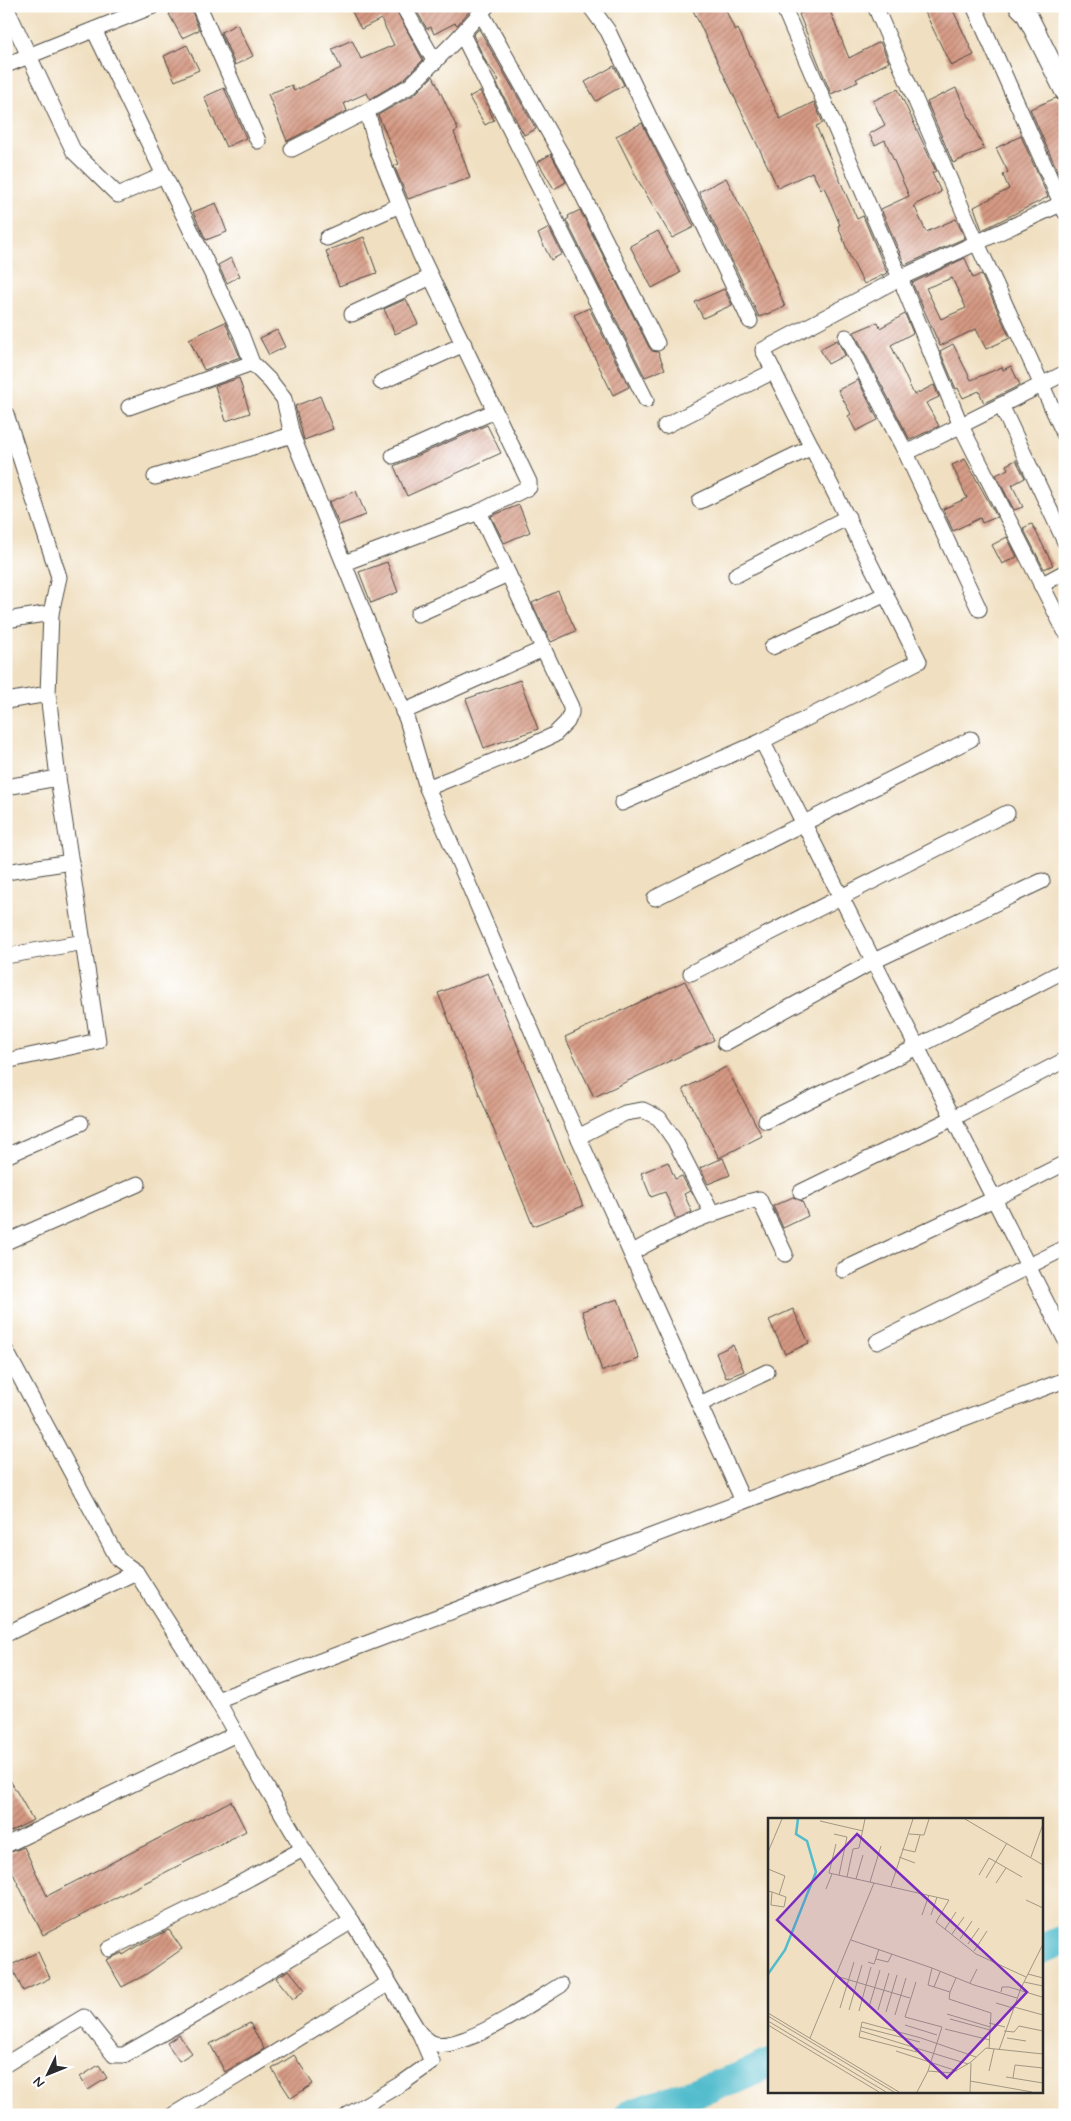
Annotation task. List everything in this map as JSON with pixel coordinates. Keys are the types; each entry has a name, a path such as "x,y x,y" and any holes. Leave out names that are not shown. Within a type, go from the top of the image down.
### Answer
{"street":[{"path":"6,65 153,6"},
{"path":"199,6 258,140"},
{"path":"403,6 435,62"},
{"path":"590,6 608,31 750,321"},
{"path":"783,6 900,278 961,426 1065,631"},
{"path":"875,6 977,242 1065,436"},
{"path":"622,802 762,741 919,661 763,350 900,278 977,242 1063,206 974,6"},
{"path":"1019,6 1026,13 1065,91"},
{"path":"6,7 74,152 118,195 164,175"},
{"path":"292,149 367,111 410,86 484,10 568,166 658,343"},
{"path":"94,30 241,334 252,363 271,382 284,399 292,435 403,712 427,788 578,1137 744,1501"},
{"path":"462,34 646,400"},
{"path":"344,563 478,512 529,487 529,482 400,205 378,151 367,111"},
{"path":"327,238 400,205"},
{"path":"352,314 432,277"},
{"path":"846,337 906,453 979,609"},
{"path":"381,382 464,344"},
{"path":"128,407 252,363"},
{"path":"665,426 774,371"},
{"path":"906,453 1065,373"},
{"path":"1001,405 1065,542"},
{"path":"393,456 495,411"},
{"path":"6,414 59,577 51,613 48,694 58,778 98,1041 6,1061"},
{"path":"155,477 292,435"},
{"path":"700,501 812,447"},
{"path":"427,788 519,751 561,730 571,713 570,706 478,512"},
{"path":"736,575 848,518"},
{"path":"1041,585 1065,572"},
{"path":"418,614 508,574"},
{"path":"772,647 886,594"},
{"path":"6,620 51,613"},
{"path":"403,712 543,649"},
{"path":"6,701 48,694"},
{"path":"655,898 971,739"},
{"path":"762,741 1065,1339"},
{"path":"6,788 58,778"},
{"path":"690,973 1007,812"},
{"path":"6,872 71,862"},
{"path":"725,1043 874,961 1042,881"},
{"path":"6,956 84,942"},
{"path":"766,1121 917,1047 1065,970"},
{"path":"801,1192 953,1118 1065,1060"},
{"path":"578,1137 625,1113 643,1110 659,1118 675,1141 713,1215"},
{"path":"6,1156 81,1123"},
{"path":"842,1270 994,1200 1065,1163"},
{"path":"6,1242 138,1184"},
{"path":"631,1253 670,1230 759,1199 785,1254"},
{"path":"877,1342 1065,1248"},
{"path":"6,1351 118,1559 136,1572 217,1700 303,1849 352,1921 420,2034 432,2062 404,2082 348,2115"},
{"path":"700,1404 767,1372"},
{"path":"217,1700 1065,1380"},
{"path":"6,1634 136,1572"},
{"path":"6,1844 236,1734"},
{"path":"109,1949 226,1891 303,1849"},
{"path":"6,2064 84,2017 114,2055 124,2054 219,2001 352,1921"},
{"path":"173,2115 389,1983"},
{"path":"420,2034 432,2044 456,2043 482,2032 561,1985"}],"building":[{"path":"184,6 190,6 199,30 182,38 169,14"},
{"path":"349,6 394,6 423,60 404,79 370,99 367,93 344,103 347,111 287,141 268,94 292,85 294,91 341,68 332,49 352,40 361,59 394,45 381,19 361,29"},
{"path":"418,6 469,6 471,9 457,25 455,23 434,34 431,27 427,29 415,8"},
{"path":"691,6 724,6 735,31 738,29 780,119 814,102 823,123 816,126 857,219 863,216 887,273 864,284 850,257 838,226 840,225 824,187 821,189 812,172 778,188"},
{"path":"816,6 828,6 849,58 880,42 889,62 856,79 858,82 831,94 799,14"},
{"path":"922,6 951,6 974,55 951,66"},
{"path":"237,24 253,56 235,65 221,32"},
{"path":"479,29 536,129 524,135 496,82 499,80 486,62 473,35"},
{"path":"187,45 199,70 175,81 164,56"},
{"path":"614,66 624,85 596,101 585,82"},
{"path":"433,76 458,130 454,132 470,178 408,199 394,166 399,164 378,115 415,94"},
{"path":"224,88 246,138 226,147 204,97"},
{"path":"956,88 984,149 953,163 927,102"},
{"path":"898,89 936,171 932,173 941,192 914,205 926,232 956,219 965,238 905,265 881,209 909,196 885,140 875,145 869,134 885,125 873,101"},
{"path":"480,91 494,120 485,125 469,97"},
{"path":"1056,98 1061,102 1065,111 1065,188 1030,109"},
{"path":"642,123 694,227 672,238 639,182 616,136"},
{"path":"1021,136 1048,197 982,230 974,207 1009,189 1003,175 1008,172 996,148"},
{"path":"551,154 566,182 554,189 538,162"},
{"path":"726,178 762,248 785,307 759,317 699,192"},
{"path":"216,203 227,232 206,240 193,212"},
{"path":"580,210 649,347 652,351 658,352 665,369 645,377 566,220 569,218 568,216"},
{"path":"549,228 562,254 551,260 538,234"},
{"path":"658,231 680,273 652,288 630,246"},
{"path":"364,237 377,273 339,286 326,251"},
{"path":"231,258 240,276 227,283 218,265"},
{"path":"965,258 973,278 981,274 1010,338 986,349 976,329 940,346 912,283","holes":["952,278 966,308 941,319 926,288"]},
{"path":"724,289 732,305 703,318 695,302"},
{"path":"406,299 418,324 395,334 384,309"},
{"path":"589,308 629,387 613,395 574,315"},
{"path":"905,314 913,333 891,345 914,395 934,385 939,397 926,403 939,426 910,440 854,332 878,322 880,328"},
{"path":"225,322 240,357 204,370 189,339"},
{"path":"277,330 285,347 269,355 260,338"},
{"path":"837,340 845,355 828,364 820,349"},
{"path":"953,344 971,380 1002,367 1003,370 1011,366 1020,385 984,403 979,391 963,398 958,388 956,389 940,351"},
{"path":"239,378 250,413 226,421 215,386"},
{"path":"858,380 878,420 856,431 848,416 851,414 838,390"},
{"path":"320,396 333,429 304,440 295,406"},
{"path":"487,425 501,453 407,496 394,466"},
{"path":"965,459 997,517 982,523 980,518 953,531 943,509 967,498 952,465"},
{"path":"1016,460 1025,478 1012,485 1023,507 1014,510 996,475 1008,469 1006,465"},
{"path":"356,491 366,515 339,525 329,502"},
{"path":"519,505 530,532 504,543 491,516"},
{"path":"1032,524 1053,565 1044,569 1023,528"},
{"path":"1007,537 1017,557 1002,564 992,545"},
{"path":"387,562 398,592 371,603 359,572"},
{"path":"558,591 576,631 551,642 532,603"},
{"path":"520,680 538,729 484,748 466,699"},
{"path":"488,973 583,1206 533,1226 438,993"},
{"path":"685,981 714,1040 594,1097 565,1037"},
{"path":"726,1067 762,1136 719,1158 683,1089"},
{"path":"723,1158 730,1175 708,1184 700,1168"},
{"path":"668,1162 675,1179 682,1176 690,1191 684,1194 692,1212 676,1219 665,1192 651,1197 641,1173"},
{"path":"793,1197 802,1201 808,1216 783,1228 773,1206"},
{"path":"618,1299 639,1359 602,1371 582,1311"},
{"path":"793,1309 809,1343 785,1354 769,1320"},
{"path":"733,1345 744,1371 726,1378 716,1353"},
{"path":"6,1773 33,1820 10,1832 6,1825"},
{"path":"231,1801 246,1831 43,1935 6,1859 6,1854 24,1847 47,1896"},
{"path":"169,1930 182,1949 145,1975 122,1987 106,1960 122,1953 123,1955"},
{"path":"38,1952 50,1978 23,1991 11,1965"},
{"path":"289,1970 305,1990 293,1999 276,1978"},
{"path":"250,2023 264,2049 225,2072 210,2044"},
{"path":"179,2035 192,2053 179,2061 167,2043"},
{"path":"294,2055 313,2084 291,2098 272,2069"},
{"path":"99,2065 107,2078 88,2090 80,2077"}],"waterway":[{"path":"1044,1948 1065,1939"},
{"path":"629,2115 735,2079 768,2065"}]}
